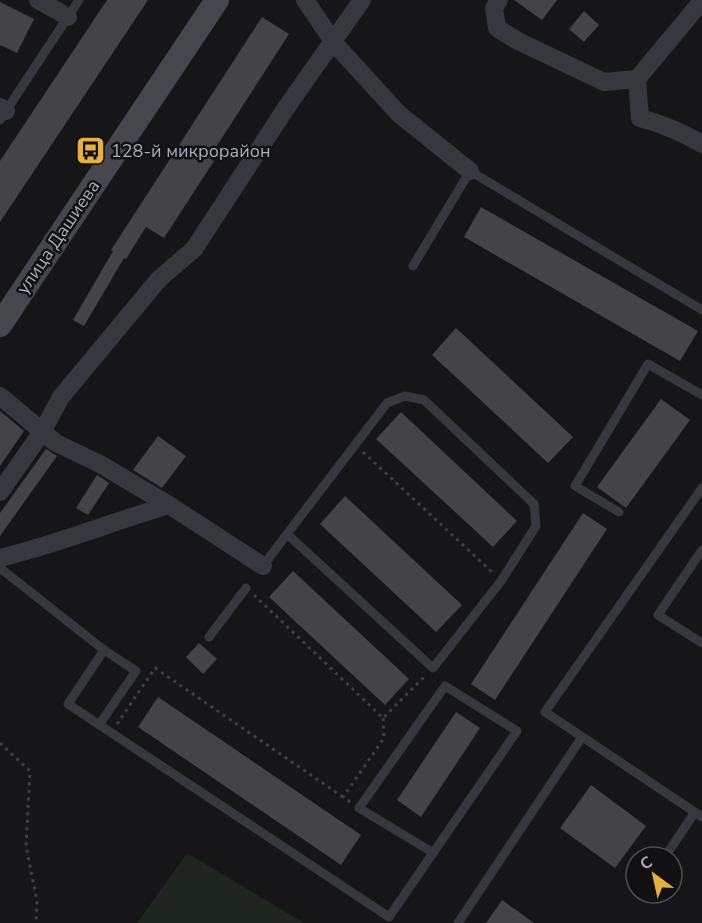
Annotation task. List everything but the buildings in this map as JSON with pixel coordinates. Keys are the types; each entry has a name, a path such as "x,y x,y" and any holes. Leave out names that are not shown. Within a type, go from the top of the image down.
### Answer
{"street":[{"path":"38,0 68,17"},
{"name":"улица Дашиева","path":"0,325 217,0"},
{"path":"305,0 334,43 399,114 470,171"},
{"path":"0,492 42,432 61,398 159,279 194,249 288,105 334,43 362,0"},
{"path":"499,0 494,8 497,28 518,41 604,82 637,80"},
{"path":"702,1 637,80 640,118 660,123 702,144"},
{"path":"0,396 56,443 100,464 169,505 263,566"},
{"path":"0,558 41,548 105,524 169,505"}],"lane":[{"path":"2,112 80,0"},
{"path":"413,266 470,171 702,310"},
{"path":"619,512 575,486 648,364 702,395"},
{"path":"263,566 287,534 387,403 405,396 424,400 534,504 536,526 501,581 433,668 287,534"},
{"path":"674,845 699,814 544,712 702,488"},
{"path":"702,550 658,615 702,643"},
{"path":"0,568 104,650 136,671 99,725"},
{"path":"209,637 246,588"},
{"path":"104,650 68,704 389,917 517,731 445,686 359,808 432,852"},
{"path":"458,923 582,737"}],"path":[{"path":"355,445 501,581"},
{"path":"246,588 383,718 384,738 343,797"},
{"path":"111,733 155,668 359,808"},
{"path":"383,718 433,668"},
{"path":"0,743 30,771 26,846 37,901 36,923"}],"shaded area":[{"path":"187,853 304,923 137,923"}],"place":[{"name":"128-й микрорайон","path":"90,151"}]}
